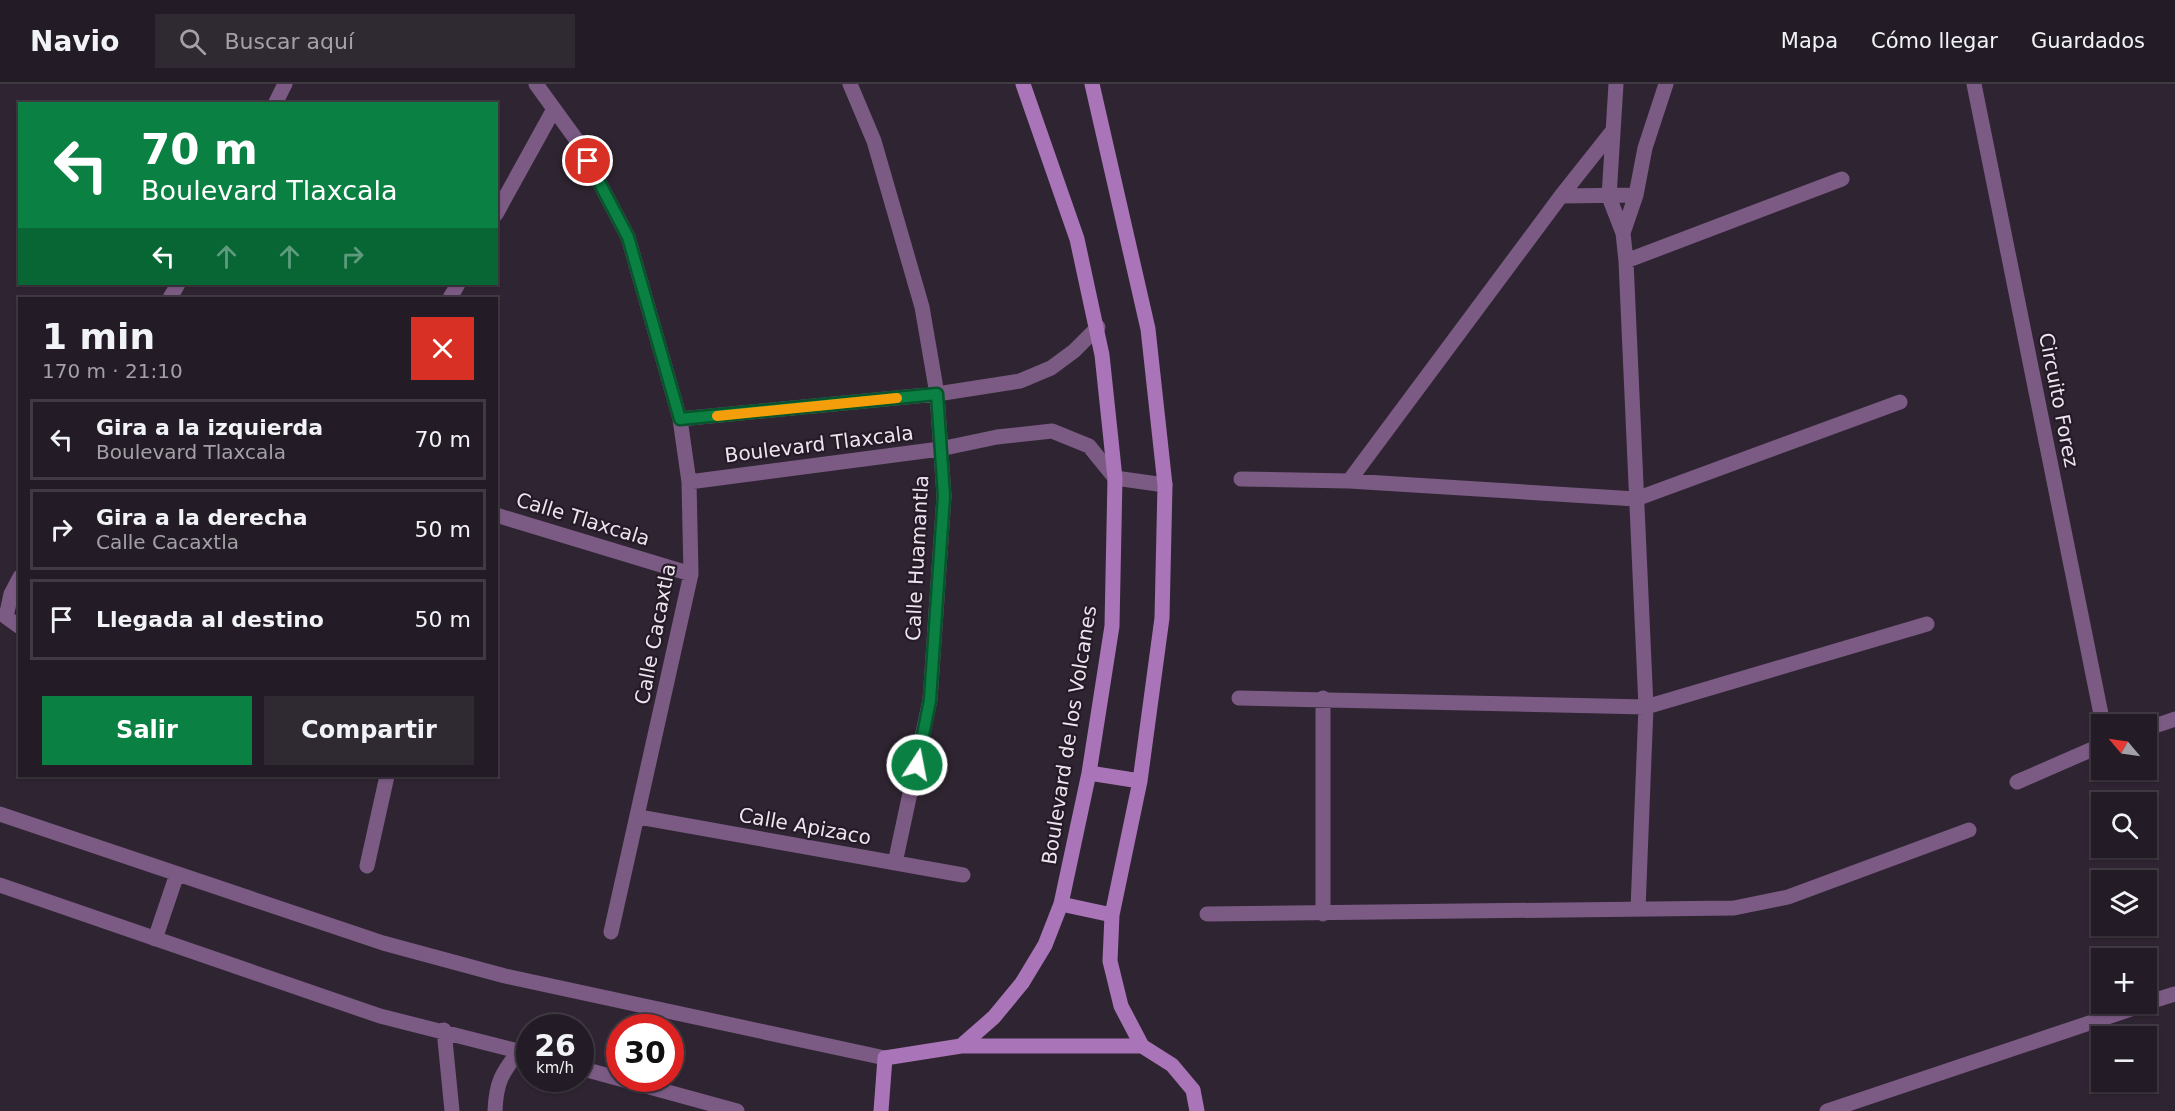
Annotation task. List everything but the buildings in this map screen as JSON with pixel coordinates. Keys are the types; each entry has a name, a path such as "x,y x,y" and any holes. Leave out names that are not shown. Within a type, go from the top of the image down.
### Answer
{"street":[{"path":"275,102 285,84"},
{"name":"Calle Cacaxtla","path":"536,84 578,142 628,237 680,419 689,482 692,574 639,817 611,932"},
{"name":"Calle Huamantla","path":"850,84 874,141 922,307 937,394 944,496 930,700 895,863"},
{"name":"Boulevard de los Volcanes","path":"961,1046 994,1017 1022,983 1045,945 1061,904 1089,773 1112,626 1115,478 1111,426 1098,327 1077,239 1023,84"},
{"path":"1092,84 1148,329 1165,485 1162,618 1140,781 1112,915 1110,961 1121,1006 1142,1046 1172,1065 1193,1090 1197,1111"},
{"path":"1616,84 1611,133 1609,197 1623,233 1626,261 1646,707 1638,909"},
{"path":"1623,233 1636,195 1645,148 1666,84"},
{"name":"Circuito Forez","path":"1974,84 2101,714"},
{"path":"498,210 554,109"},
{"path":"1349,481 1561,196 1611,133"},
{"path":"1626,261 1842,179"},
{"path":"1561,196 1636,195"},
{"name":"Boulevard Tlaxcala","path":"680,419 937,394 1020,381 1051,368 1074,351 1098,327"},
{"path":"1241,479 1349,481 1636,499 1900,402"},
{"name":"Boulevard Tlaxcala","path":"689,482 940,449 997,437 1052,431 1089,446 1115,478"},
{"path":"1115,478 1165,485"},
{"name":"Calle Tlaxcala","path":"498,515 692,574"},
{"path":"18,581 11,594 6,617 18,626"},
{"path":"1239,698 1323,698 1646,707 1927,624"},
{"path":"1323,698 1323,914"},
{"path":"2157,725 2175,718"},
{"path":"2017,782 2091,750"},
{"path":"1089,773 1140,781"},
{"path":"367,866 387,777"},
{"path":"0,814 383,943 505,976 885,1058 961,1046 1142,1046"},
{"name":"Calle Apizaco","path":"639,817 963,875"},
{"path":"1207,914 1734,908 1788,897 1969,830"},
{"path":"155,939 177,874"},
{"path":"0,885 380,1016 444,1030 516,1051"},
{"path":"1061,904 1112,915"},
{"path":"2157,1000 2175,994"},
{"path":"1827,1111 2114,1014"},
{"path":"444,1030 452,1111"},
{"path":"881,1111 885,1058"},
{"path":"495,1111 496,1090 501,1074 516,1060"},
{"path":"594,1072 737,1111"}],"slow traffic":[{"path":"717,416 897,398"}],"route":[{"path":"588,161 628,237 680,419 937,394 944,496 930,700 917,765"}]}
